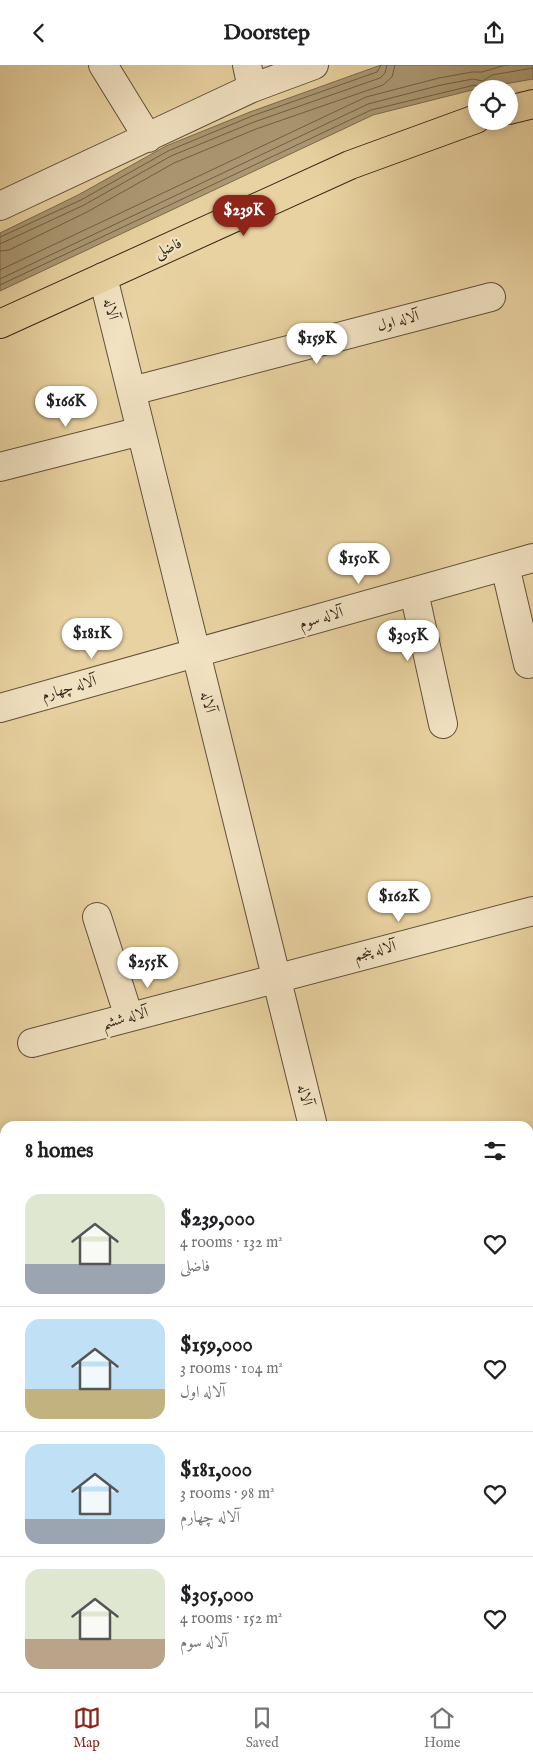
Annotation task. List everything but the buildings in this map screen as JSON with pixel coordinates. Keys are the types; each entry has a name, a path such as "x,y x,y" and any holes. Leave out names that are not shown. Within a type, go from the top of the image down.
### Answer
{"main road":[{"path":"518,108 533,104"},
{"name":"فاضلی","path":"0,324 350,165 468,122"}],"street":[{"path":"103,65 148,138"},
{"path":"0,206 148,138 250,77 314,65"},
{"name":"آلاله","path":"104,277 312,1121"},
{"name":"آلاله اول","path":"132,391 491,297"},
{"path":"0,467 142,431"},
{"name":"آلاله سوم","path":"196,653 533,558"},
{"path":"505,566 528,664"},
{"path":"414,592 443,724"},
{"name":"آلاله چهارم","path":"0,708 196,653"},
{"name":"آلاله پنجم","path":"276,977 533,911"},
{"path":"97,917 129,1017"},
{"name":"آلاله ششم","path":"32,1043 276,977"}],"water":[{"path":"381,65 533,65 533,79 518,82 518,80 468,80 468,91 373,115 0,291 0,233 78,195 166,146 250,112"}]}
